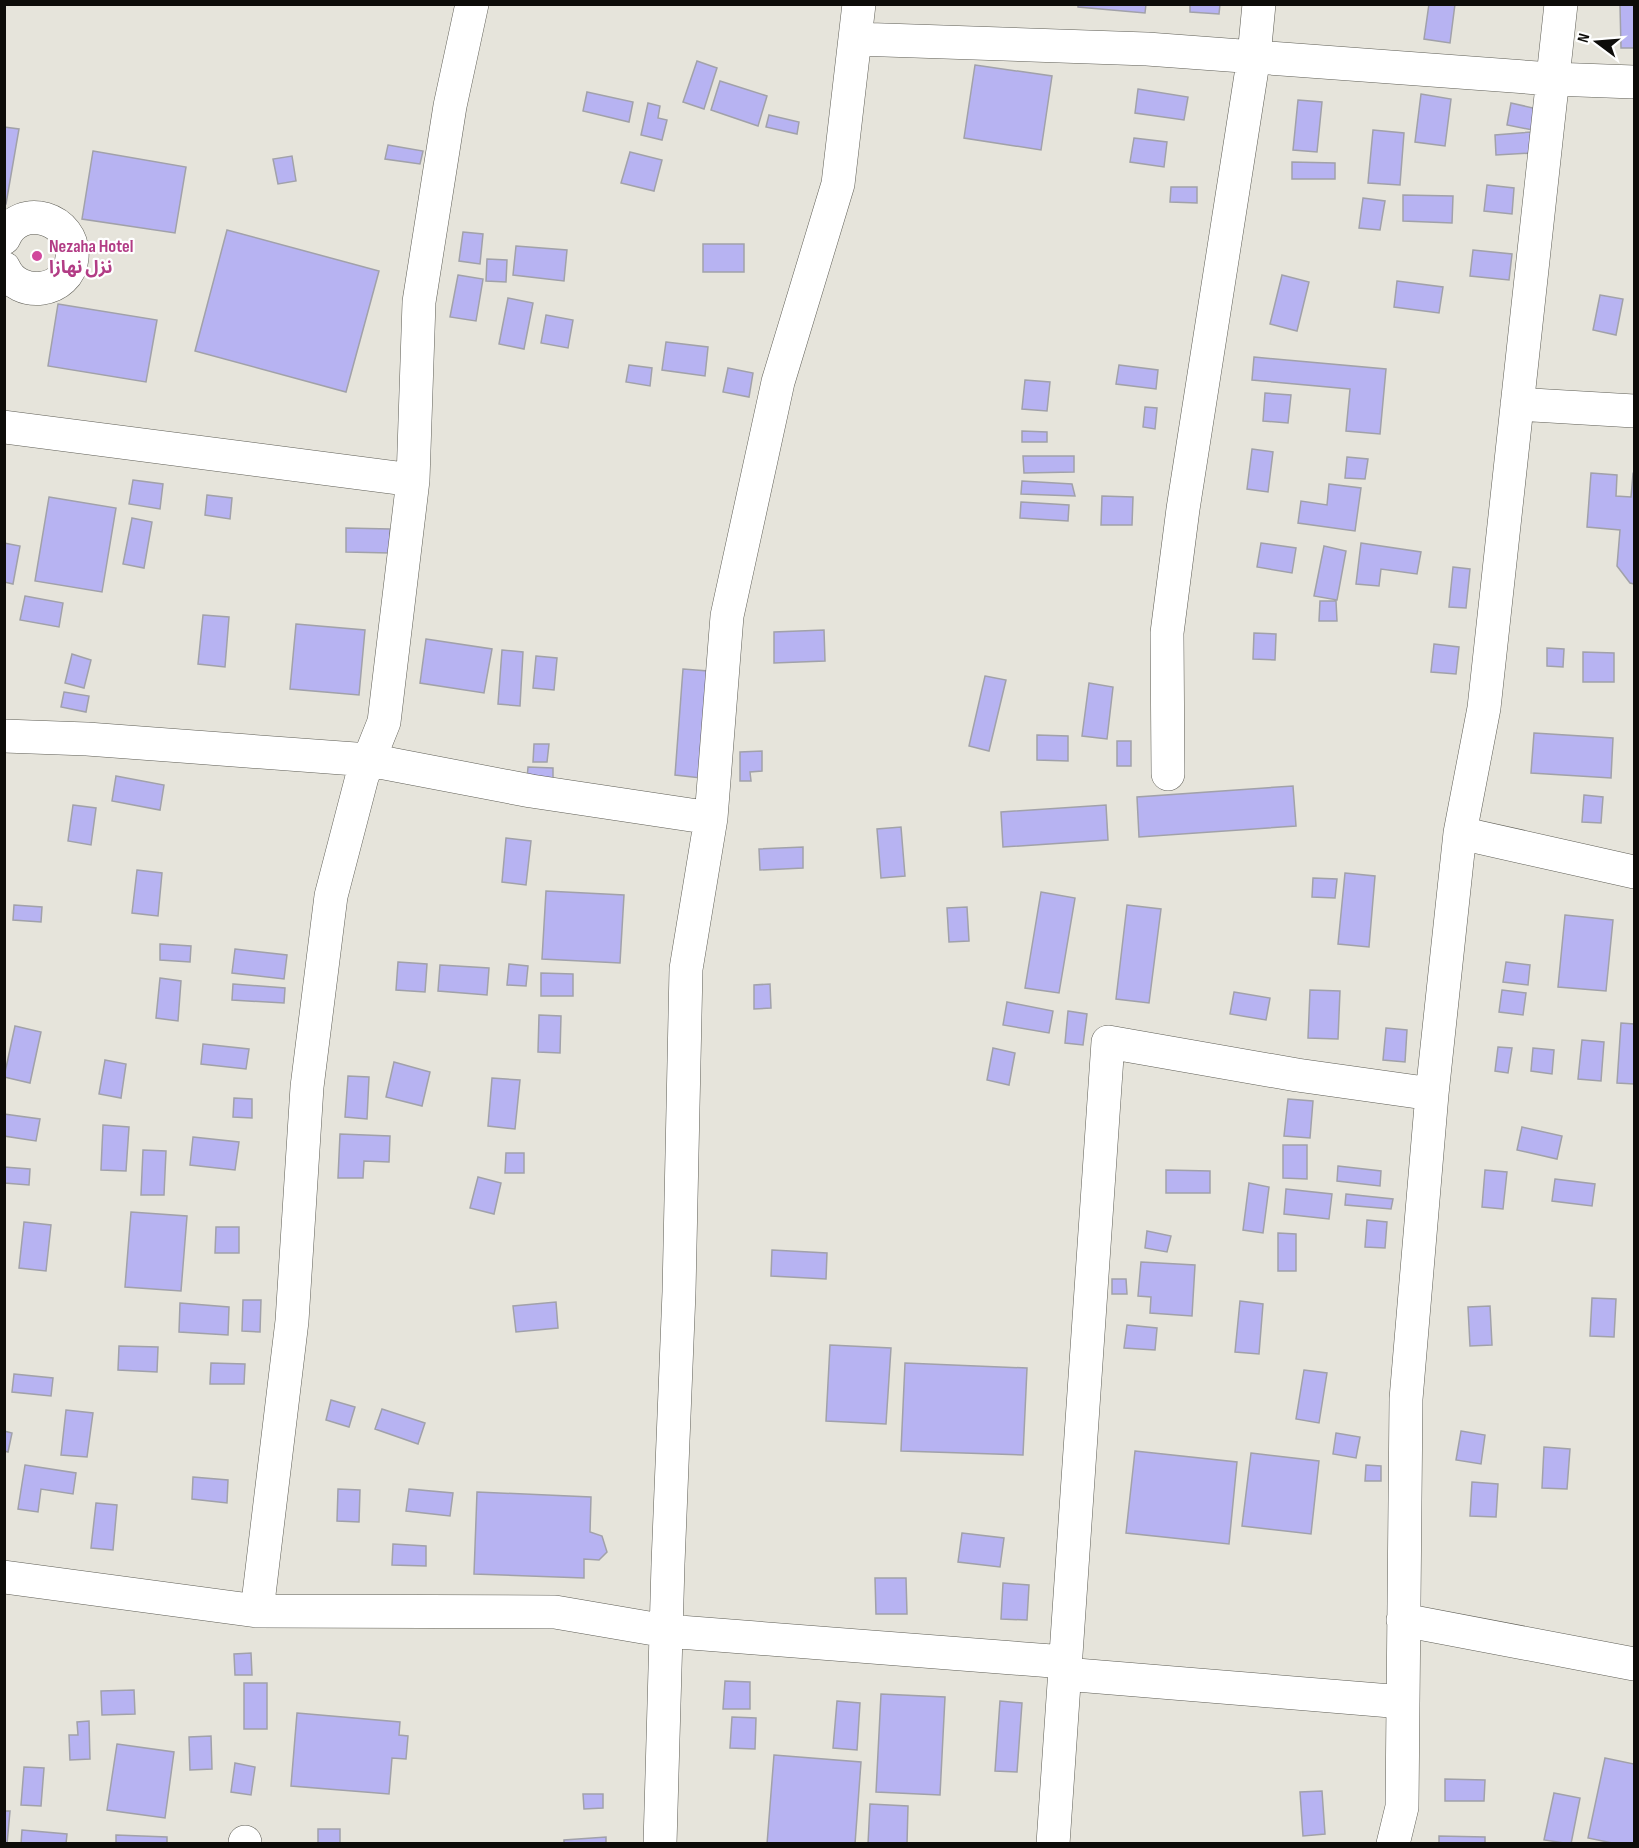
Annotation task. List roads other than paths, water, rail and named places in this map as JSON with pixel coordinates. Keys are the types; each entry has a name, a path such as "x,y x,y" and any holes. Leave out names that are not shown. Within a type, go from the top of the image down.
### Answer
{"street":[{"path":"257,1611 292,1321 307,1087 330,908 362,777 384,722 413,480 419,302 450,106 472,4"},
{"path":"660,1844 679,1292 686,969 711,818 727,616 778,382 838,184 859,4"},
{"path":"1168,774 1169,622 1183,509 1254,56 1259,4"},
{"path":"1393,1844 1402,1807 1406,1399 1432,1094 1460,833 1484,708 1561,4"},
{"path":"855,39 1147,49 1552,79 1635,82"},
{"path":"4,238 17,223 30,218 43,218 57,223 67,233 72,246 72,260 67,273 57,283 44,289 30,289 17,284 4,268"},
{"path":"1517,404 1635,411"},
{"path":"4,427 413,480"},
{"path":"4,736 87,739 369,760 531,791 711,818"},
{"path":"1460,833 1635,872"},
{"path":"1053,1844 1108,1042 1297,1075 1432,1094"},
{"path":"4,1577 257,1611 555,1612 666,1631 1402,1702"},
{"path":"1403,1620 1635,1664"}],"place":[{"name":"Nezaha Hotel نزل نهازا","path":"37,256"}]}
